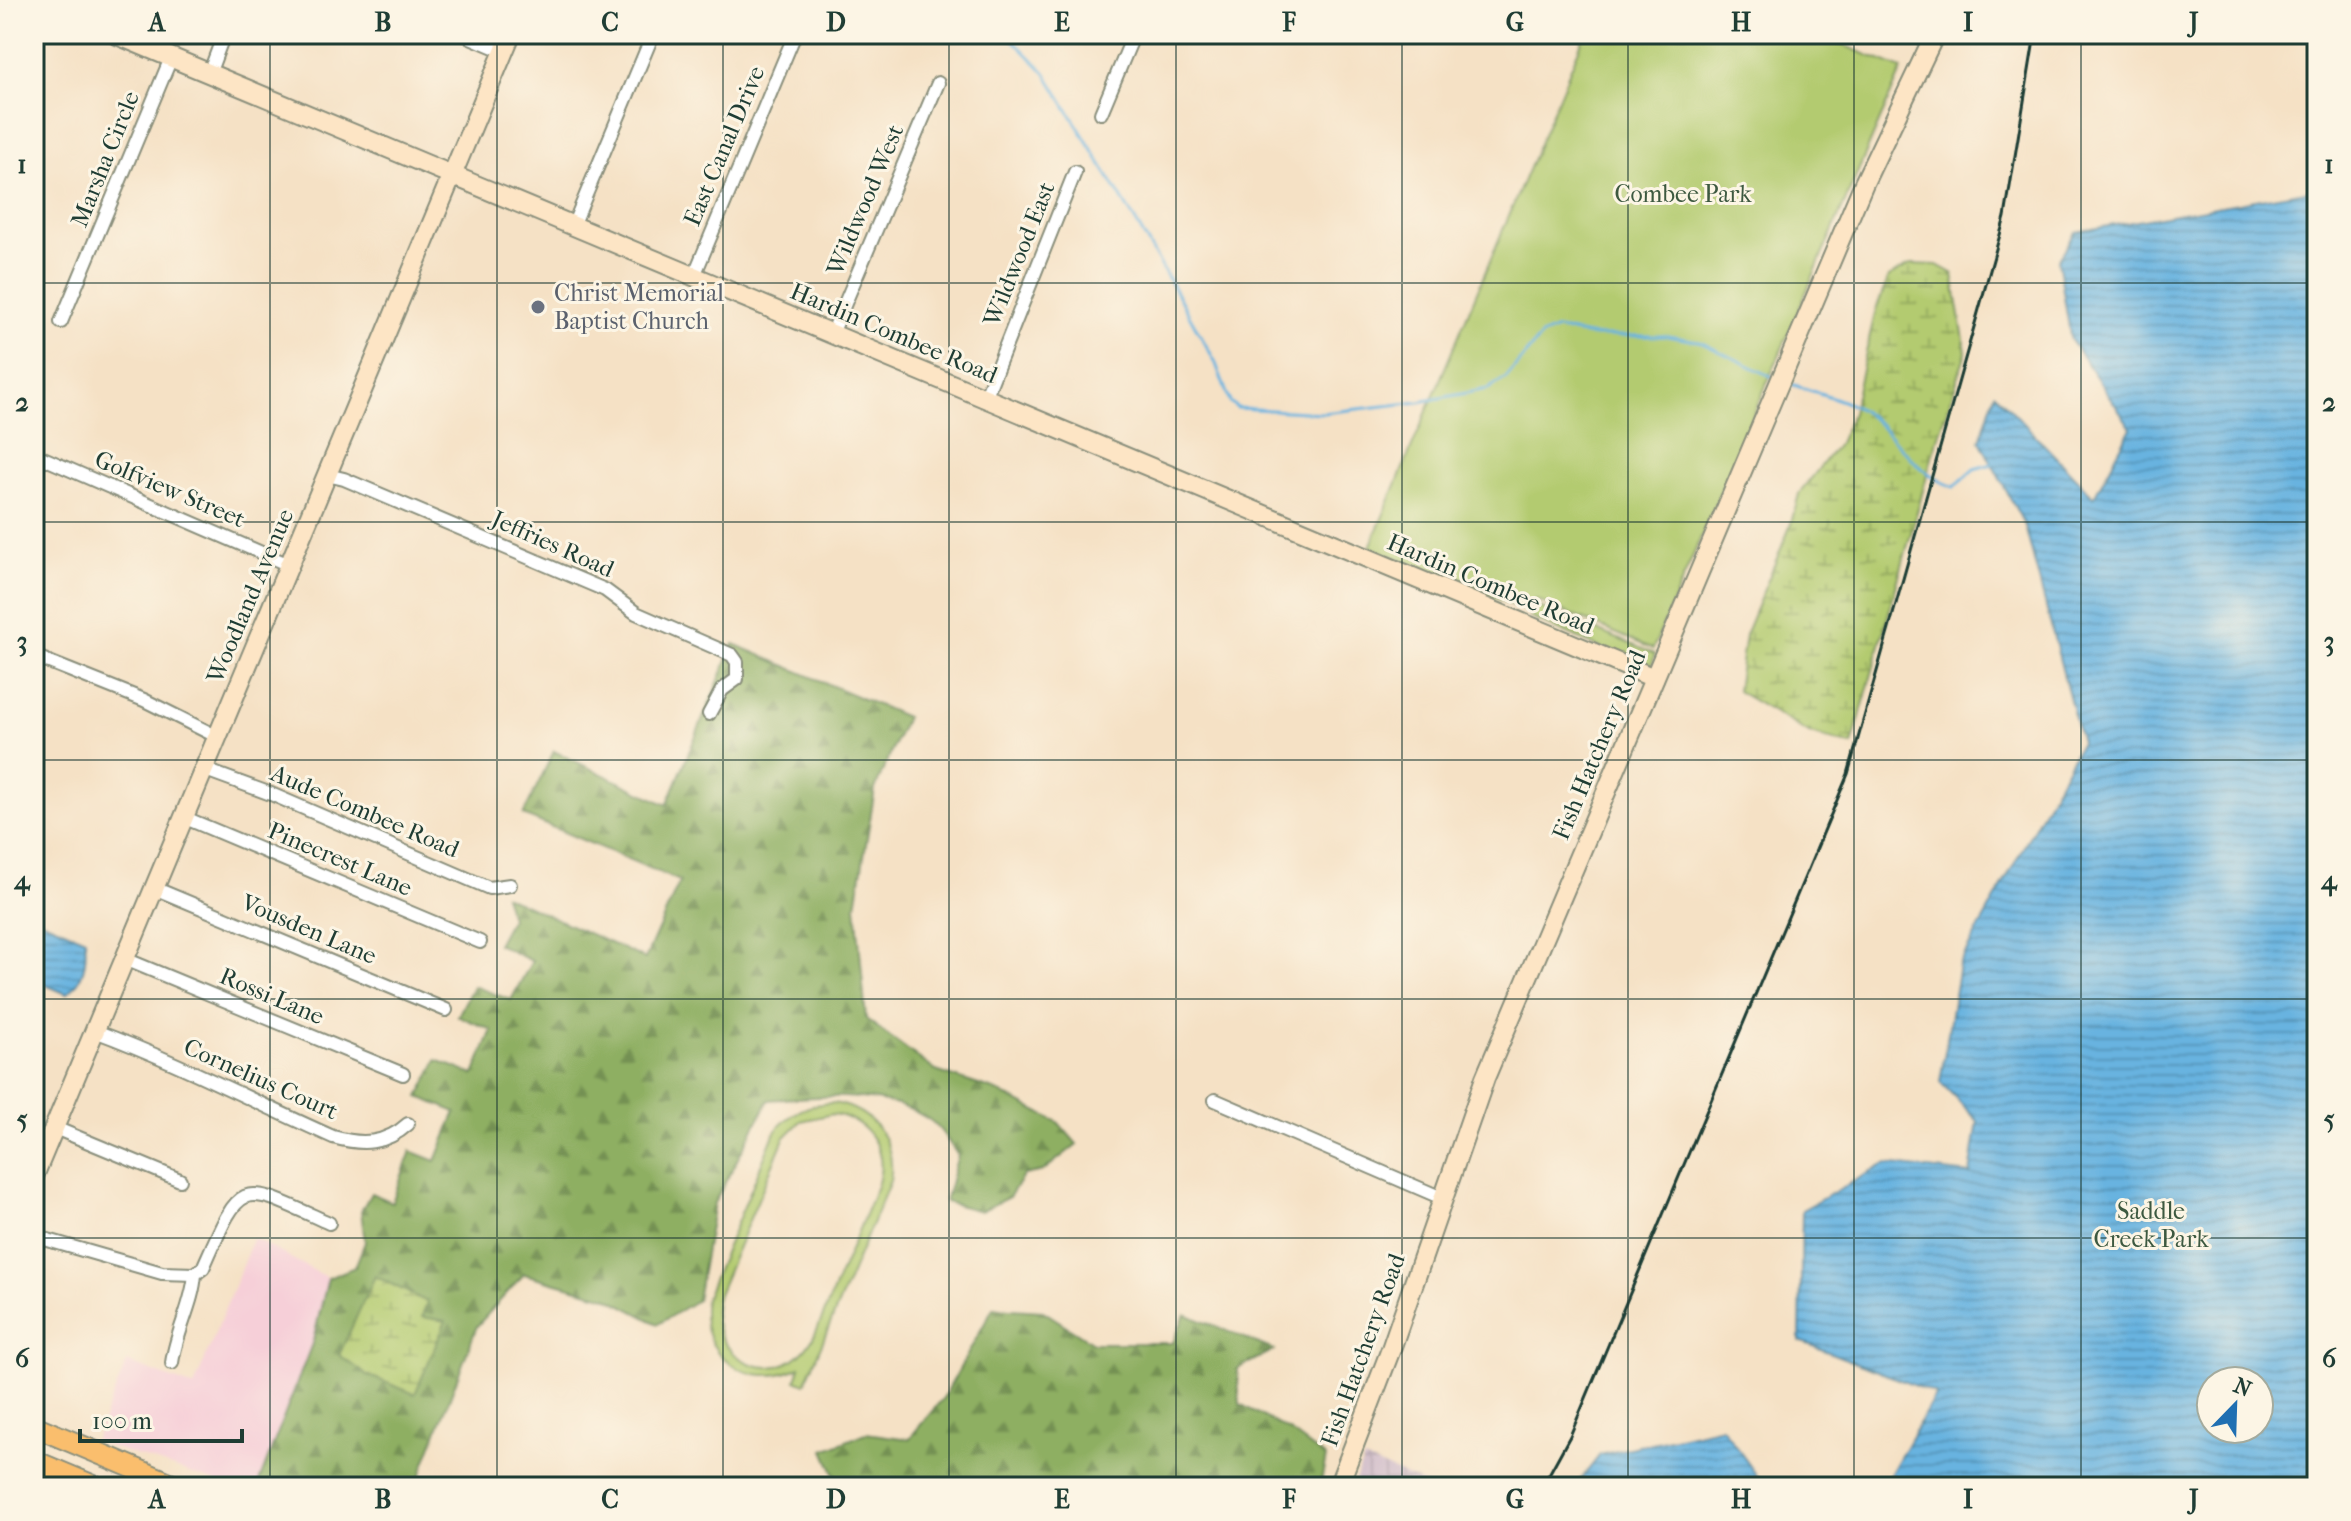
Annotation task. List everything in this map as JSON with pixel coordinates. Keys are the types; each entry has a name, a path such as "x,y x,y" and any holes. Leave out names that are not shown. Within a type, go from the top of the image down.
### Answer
{"main road":[{"path":"34,1426 179,1487"},
{"path":"34,1461 96,1487"}],"street":[{"name":"Hardin Combee Road","path":"115,34 1654,678"},
{"path":"209,74 224,34"},
{"path":"463,34 507,42"},
{"path":"573,226 653,34"},
{"name":"East Canal Drive","path":"694,276 795,34"},
{"path":"1101,113 1134,34"},
{"name":"Fish Hatchery Road","path":"1338,1487 1391,1349 1485,1078 1864,183 1935,34"},
{"name":"Woodland Avenue","path":"34,1176 507,42"},
{"name":"Marsha Circle","path":"61,322 171,58"},
{"name":"Wildwood West","path":"832,334 938,83"},
{"name":"Wildwood East","path":"985,398 1075,172"},
{"name":"Golfview Street","path":"34,454 289,565"},
{"name":"Jeffries Road","path":"327,475 344,479 605,590 636,613 732,655 737,662 737,679 722,690 709,714"},
{"path":"34,656 144,700 216,736"},
{"name":"Aude Combee Road","path":"203,769 271,794 489,888 510,885"},
{"name":"Pinecrest Lane","path":"183,817 480,942"},
{"name":"Vousden Lane","path":"154,888 446,1010"},
{"name":"Rossi Lane","path":"125,959 403,1074"},
{"name":"Cornelius Court","path":"95,1031 151,1052 333,1137 357,1144 381,1141 408,1124"},
{"path":"1215,1100 1442,1198"},
{"path":"55,1128 180,1180"},
{"path":"34,1236 90,1249 162,1273 195,1274 203,1268 233,1202 242,1195 263,1196 329,1223"},
{"path":"172,1363 176,1336 194,1289 195,1274"}],"shaded area":[{"path":"253,1238 328,1278 313,1341 257,1487 231,1487 94,1441 127,1362 194,1387"},
{"path":"1364,1459 1433,1487 1352,1487"}],"green space":[{"name":"Combee Park","path":"1585,34 1816,34 1902,69 1653,649 1535,599 1529,612 1370,547"},
{"path":"1911,264 1937,265 1953,274 1966,352 1933,454 1852,745 1811,734 1737,691 1745,635 1790,527 1799,494 1839,443 1852,413 1876,309 1889,277"},
{"path":"1537,606 1655,654 1651,670 1529,617"},
{"path":"734,644 906,717 875,789 856,905 866,1019 936,1071 997,1091 1058,1122 1077,1144 1043,1171 1024,1175 1009,1197 981,1211 945,1202 958,1155 935,1124 914,1111 895,1104 853,1097 769,1100 714,1203 697,1300 658,1324 607,1297 524,1274 477,1326 416,1487 257,1487 313,1341 328,1278 355,1267 365,1242 361,1211 371,1193 392,1202 411,1151 436,1161 456,1112 419,1097 437,1060 474,1075 492,1030 458,1016 473,986 511,1000 532,961 497,944 511,918 504,895 645,959 680,881 523,815 554,751 667,805","holes":["427,1302 422,1317 445,1321 339,1355"]},
{"path":"825,1103 848,1107 871,1120 886,1141 891,1167 890,1181 805,1384 796,1380 800,1367 781,1374 763,1375 746,1372 730,1364 709,1337 704,1319 705,1299 775,1132 794,1114","holes":["833,1114 846,1117 866,1130 878,1149 880,1173 877,1186 810,1343 789,1362 772,1367 755,1365 740,1358 727,1346 718,1331 715,1313 718,1294 784,1138 801,1121"]},
{"path":"375,1276 427,1302 422,1317 446,1321 415,1394 367,1375 339,1355"},
{"path":"993,1308 1043,1311 1093,1343 1173,1343 1185,1314 1274,1350 1237,1369 1240,1404 1291,1432 1326,1458 1320,1487 866,1487 836,1478 824,1450 866,1433 909,1439 944,1397"}],"water":[{"path":"2317,189 2317,1487 1883,1487 1936,1394 1800,1341 1802,1210 1885,1164 1970,1174 1978,1121 1940,1082 1959,965 2081,742 2025,526 1980,441 1995,393 2094,497 2131,428 2071,340 2058,260 2076,232"},
{"path":"34,917 85,939 84,970 78,983 67,994 34,980"},
{"path":"1722,1427 1765,1487 1575,1487 1600,1455"}],"waterway":[{"path":"1007,34 1045,72 1139,227 1215,361 1230,402 1237,408 1323,413 1419,402 1488,389 1506,378 1541,336 1557,329 1594,336 1667,336 1698,341 1775,378"},
{"path":"1786,382 1842,401 1863,412 1941,482 1954,487 1974,469 1992,464"}],"railway":[{"path":"1542,1487 1570,1436 1848,774 2005,217 2035,34"}],"place":[{"name":"Christ Memorial Baptist Church","path":"538,307"}],"park label":[{"name":"Saddle Creek Park","path":"2151,1225"}]}
